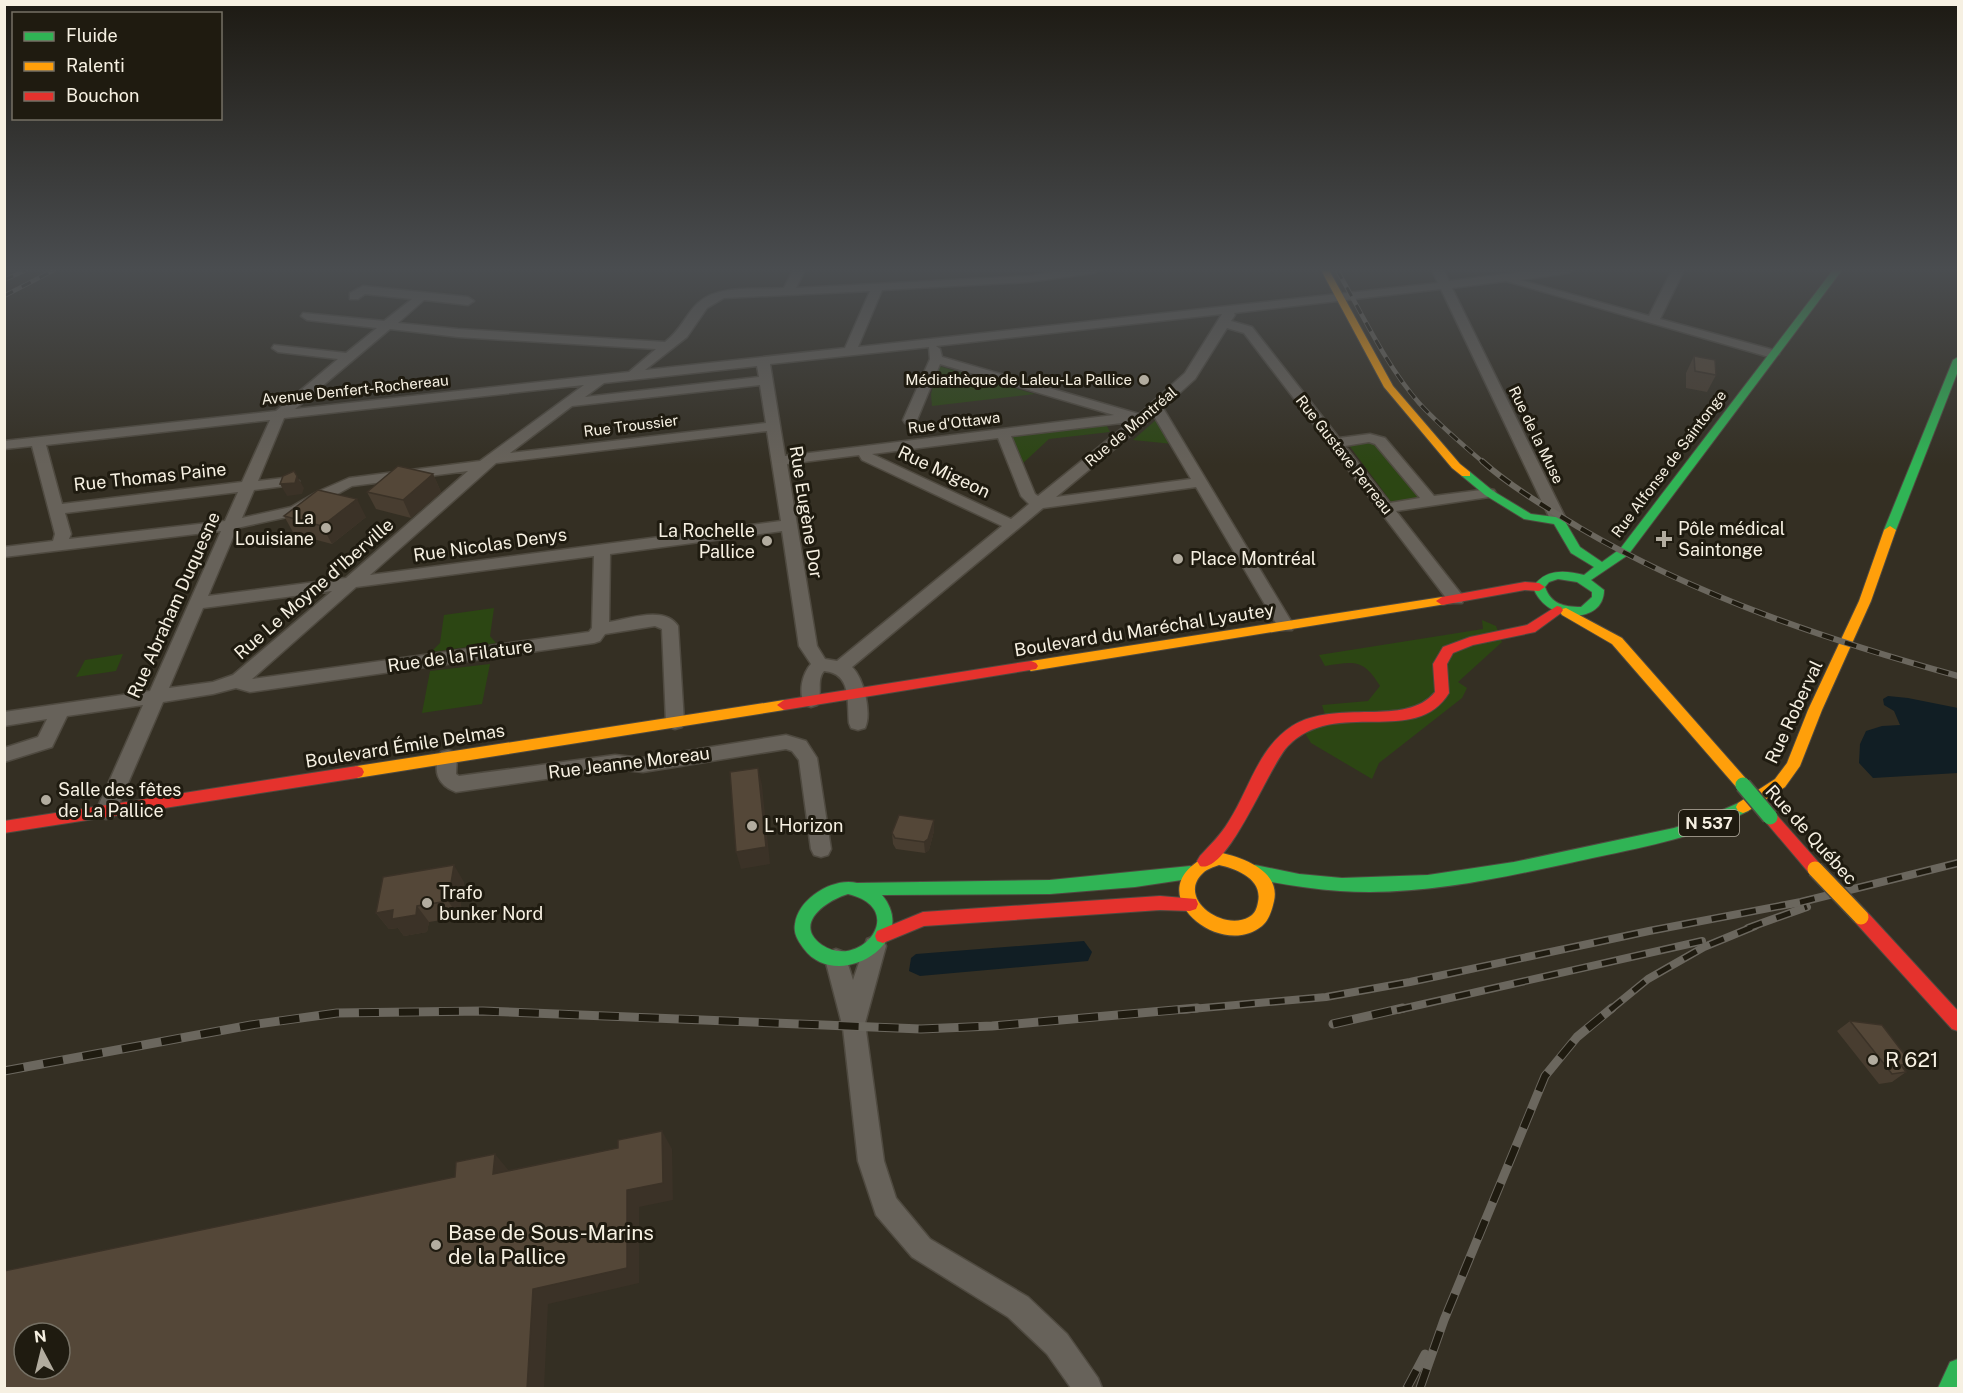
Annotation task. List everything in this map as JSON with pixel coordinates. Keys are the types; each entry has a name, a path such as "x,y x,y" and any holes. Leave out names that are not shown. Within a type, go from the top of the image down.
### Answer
{"main road":[{"path":"1360,335 1389,387 1455,466 1489,493 1528,517 1559,521"},
{"name":"Rue Alfonse de Saintonge","path":"1584,578 1624,552 1788,335"},
{"name":"Rue Roberval","path":"1250,868 1286,880 1335,886 1414,884 1472,876 1635,843 1724,818 1780,783 1793,766 1815,710 1865,601 1898,509 1959,360"},
{"name":"Rue de la Muse","path":"1559,521 1584,578"},
{"path":"1558,575 1570,557 1575,554 1608,564"},
{"name":"Rue Alfonse de Saintonge","path":"1598,611 1598,590 1614,568 1608,564"},
{"path":"1558,610 1542,596 1539,586 1545,579 1558,575 1584,578 1598,590"},
{"name":"Boulevard du Maréchal Lyautey","path":"811,700 1482,595 1525,586 1539,586"},
{"name":"Boulevard du Maréchal Lyautey","path":"1482,595 1558,610"},
{"path":"1190,904 1160,903 923,919 879,941 864,954 850,959 836,959 816,951 809,944 803,925 806,913 817,899 834,889 886,886 914,889 986,888 1153,879 1190,873 1205,861 1237,824 1253,783 1274,750 1285,739 1317,720 1399,715 1416,713 1429,708 1438,700 1442,691 1440,665 1442,657 1451,650 1479,640 1530,629 1558,610 1598,611"},
{"name":"Rue de Québec","path":"1558,610 1617,641"},
{"name":"Rue de Québec","path":"1598,611 1617,641 1770,817 1959,1023"},
{"name":"Boulevard Émile Delmas","path":"4,827 811,700"},
{"path":"1190,873 1186,883 1186,894 1198,914 1209,922 1230,928 1249,925 1271,907 1266,886 1250,868 1239,850 1237,824"},
{"path":"1205,861 1218,858 1231,860 1250,868"},
{"name":"Rue Roberval","path":"1305,896 1321,893 1335,886"},
{"path":"861,888 881,902 886,912 887,924 879,941"},
{"path":"1949,1389 1959,1370"}],"street":[{"path":"279,415 376,335"},
{"path":"491,335 670,346"},
{"path":"635,375 635,372 682,335"},
{"path":"850,351 857,335"},
{"name":"Avenue Denfert-Rochereau","path":"4,445 1011,335"},
{"name":"Rue de Montréal","path":"841,667 1039,504 1138,418 1156,407 1190,376 1214,335"},
{"name":"Rue Gustave Perreau","path":"1252,335 1456,599"},
{"name":"Rue de la Muse","path":"1469,335 1559,521"},
{"path":"1706,335 1773,354"},
{"path":"910,420 936,359 932,342"},
{"path":"278,348 349,357"},
{"path":"936,359 1138,418"},
{"name":"Rue Eugène Dor","path":"763,361 808,646 820,665"},
{"name":"Rue Le Moyne d'Iberville","path":"4,719 213,688 239,680 488,462 600,379"},
{"path":"566,403 766,380"},
{"path":"1156,407 1286,626"},
{"name":"Rue Abraham Duquesne","path":"106,811 279,415"},
{"name":"Rue d'Ottawa","path":"779,461 1138,418"},
{"name":"Rue Troussier","path":"4,552 230,525 296,511 350,482 773,426"},
{"path":"1003,434 1028,496 1039,504 1201,482"},
{"path":"1335,443 1370,438 1380,441 1431,501"},
{"path":"38,441 63,534 59,546"},
{"name":"Rue Migeon","path":"864,451 867,457 1011,525"},
{"name":"Rue Thomas Paine","path":"57,509 64,506 292,481"},
{"path":"1385,508 1489,493"},
{"name":"Rue Nicolas Denys","path":"197,603 789,525"},
{"path":"600,629 602,550"},
{"name":"Rue de la Filature","path":"239,680 244,686 250,686 586,639 594,637 600,629 657,620 670,626 675,722"},
{"path":"811,700 812,674 820,665 841,667 850,672 856,693 858,723"},
{"path":"4,755 45,742 61,710"},
{"name":"Rue Jeanne Moreau","path":"447,758 447,777 456,784 615,762 643,765 786,742 799,746 808,758 821,849"},
{"path":"855,1028 860,993 879,941"},
{"path":"836,959 855,1028 871,1161 885,1206 921,1248 1018,1307 1057,1344 1088,1389"}],"green space":[{"path":"939,366 1035,394 932,406 931,394"},
{"path":"1157,419 1173,444 1133,440"},
{"path":"1106,424 1110,432 1049,439 1021,465 1010,436"},
{"path":"1374,441 1421,499 1392,503 1348,444"},
{"path":"494,608 490,636 496,643 431,652 440,643 444,615"},
{"path":"1482,620 1496,626 1502,642 1458,682 1467,688 1462,698 1379,763 1372,779 1311,743 1302,728 1326,718 1322,705 1368,701 1380,686 1363,666 1344,663 1325,666 1319,655 1483,629"},
{"path":"123,654 116,671 76,677 85,660"},
{"path":"490,664 482,704 422,713 430,671"}],"shaded area":[{"path":"1888,696 1958,708 1958,773 1873,778 1859,763 1860,744 1866,731 1882,726 1900,725 1894,711 1884,705 1883,699"},
{"path":"1084,941 1092,952 1088,961 920,976 909,971 911,958 916,954"}],"building":[{"path":"1694,356 1715,360 1716,375 1695,371"},
{"path":"398,466 433,474 403,500 367,492"},
{"path":"294,471 297,476 295,483 280,484 283,476"},
{"path":"318,490 357,499 322,526 284,516"},
{"name":"L'Horizon","path":"758,768 766,847 736,852 730,772"},
{"path":"899,815 934,820 928,839 924,842 895,838 892,833"},
{"path":"454,865 448,901 417,906 416,915 392,919 393,910 376,913 383,877"},
{"path":"1850,1021 1882,1025 1911,1063 1901,1065 1906,1072 1892,1074"},
{"name":"Base de Sous-Marins de la Pallice","path":"662,1131 663,1183 627,1190 627,1268 533,1289 527,1389 4,1389 4,1271 455,1177 456,1162 495,1154 493,1174 618,1148 618,1140"}],"railway":[{"path":"1373,335 1385,356 1419,403 1484,463"},
{"path":"1482,461 1542,505 1625,553 1670,575 1717,596 1812,632 1958,676"},
{"path":"1180,1010 1326,997 1410,982 1649,931 1801,902 1958,863"},
{"path":"1748,928 1807,907"},
{"path":"1610,1010 1648,979 1704,947 1755,926"},
{"path":"1397,1010 1702,941"},
{"path":"4,1071 251,1025 337,1013 483,1011 921,1029 992,1026 1197,1008"},
{"path":"1333,1024 1403,1008"},
{"path":"1420,1388 1444,1320 1545,1076 1577,1037 1612,1008"},
{"path":"1407,1388 1425,1354"}],"traffic: fast":[{"path":"1590,576 1624,552 1789,335"},
{"path":"1890,530 1958,360"},
{"path":"1466,474 1489,493 1528,517 1559,521 1566,537 1576,550 1588,560 1604,567"},
{"path":"1558,575 1580,578 1598,590 1598,598 1584,611 1562,610 1550,605 1539,587 1545,579 1558,575"},
{"path":"1743,785 1770,817"},
{"path":"1255,872 1299,881 1342,885 1428,882 1514,868 1655,838 1692,829 1727,816 1743,807"},
{"path":"861,888 1050,887 1190,873"},
{"path":"848,887 874,896 884,908 886,922 881,935 872,947 859,955 844,959 828,957 813,948 805,937 802,927 804,918 818,901 848,887"},
{"path":"1949,1388 1958,1370"}],"traffic: slow":[{"path":"1361,335 1389,387 1456,466 1466,474"},
{"path":"1743,807 1780,783 1793,766 1815,710 1865,601 1890,530"},
{"path":"1031,666 1442,601"},
{"path":"1566,612 1617,641 1743,785"},
{"path":"357,772 784,705"},
{"path":"1218,858 1246,868 1261,879 1266,887 1264,910 1254,923 1234,928 1218,926 1203,918 1192,907 1187,893 1188,880 1198,867 1218,858"},
{"path":"1815,869 1861,917"}],"traffic: jam":[{"path":"1442,601 1525,586 1539,587"},
{"path":"1205,861 1234,827 1274,752 1296,731 1312,722 1327,718 1402,715 1419,712 1432,705 1442,693 1440,664 1448,650 1470,641 1531,629 1557,610"},
{"path":"784,705 1031,666"},
{"path":"4,827 357,772"},
{"path":"1770,817 1815,869"},
{"path":"883,936 923,919 1160,903 1190,904"},
{"path":"1861,917 1958,1023"}],"place":[{"name":"Médiathèque de Laleu-La Pallice","path":"1144,380"},
{"name":"La Louisiane","path":"326,528"},
{"name":"Pôle médical Saintonge","path":"1664,539"},
{"name":"La Rochelle Pallice","path":"767,541"},
{"name":"Place Montréal","path":"1178,559"},
{"name":"Salle des fêtes de La Pallice","path":"46,800"},
{"name":"L'Horizon","path":"752,826"},
{"name":"Trafo bunker Nord","path":"427,903"},
{"name":"R 621","path":"1873,1060"},
{"name":"Base de Sous-Marins de la Pallice","path":"436,1245"}]}
